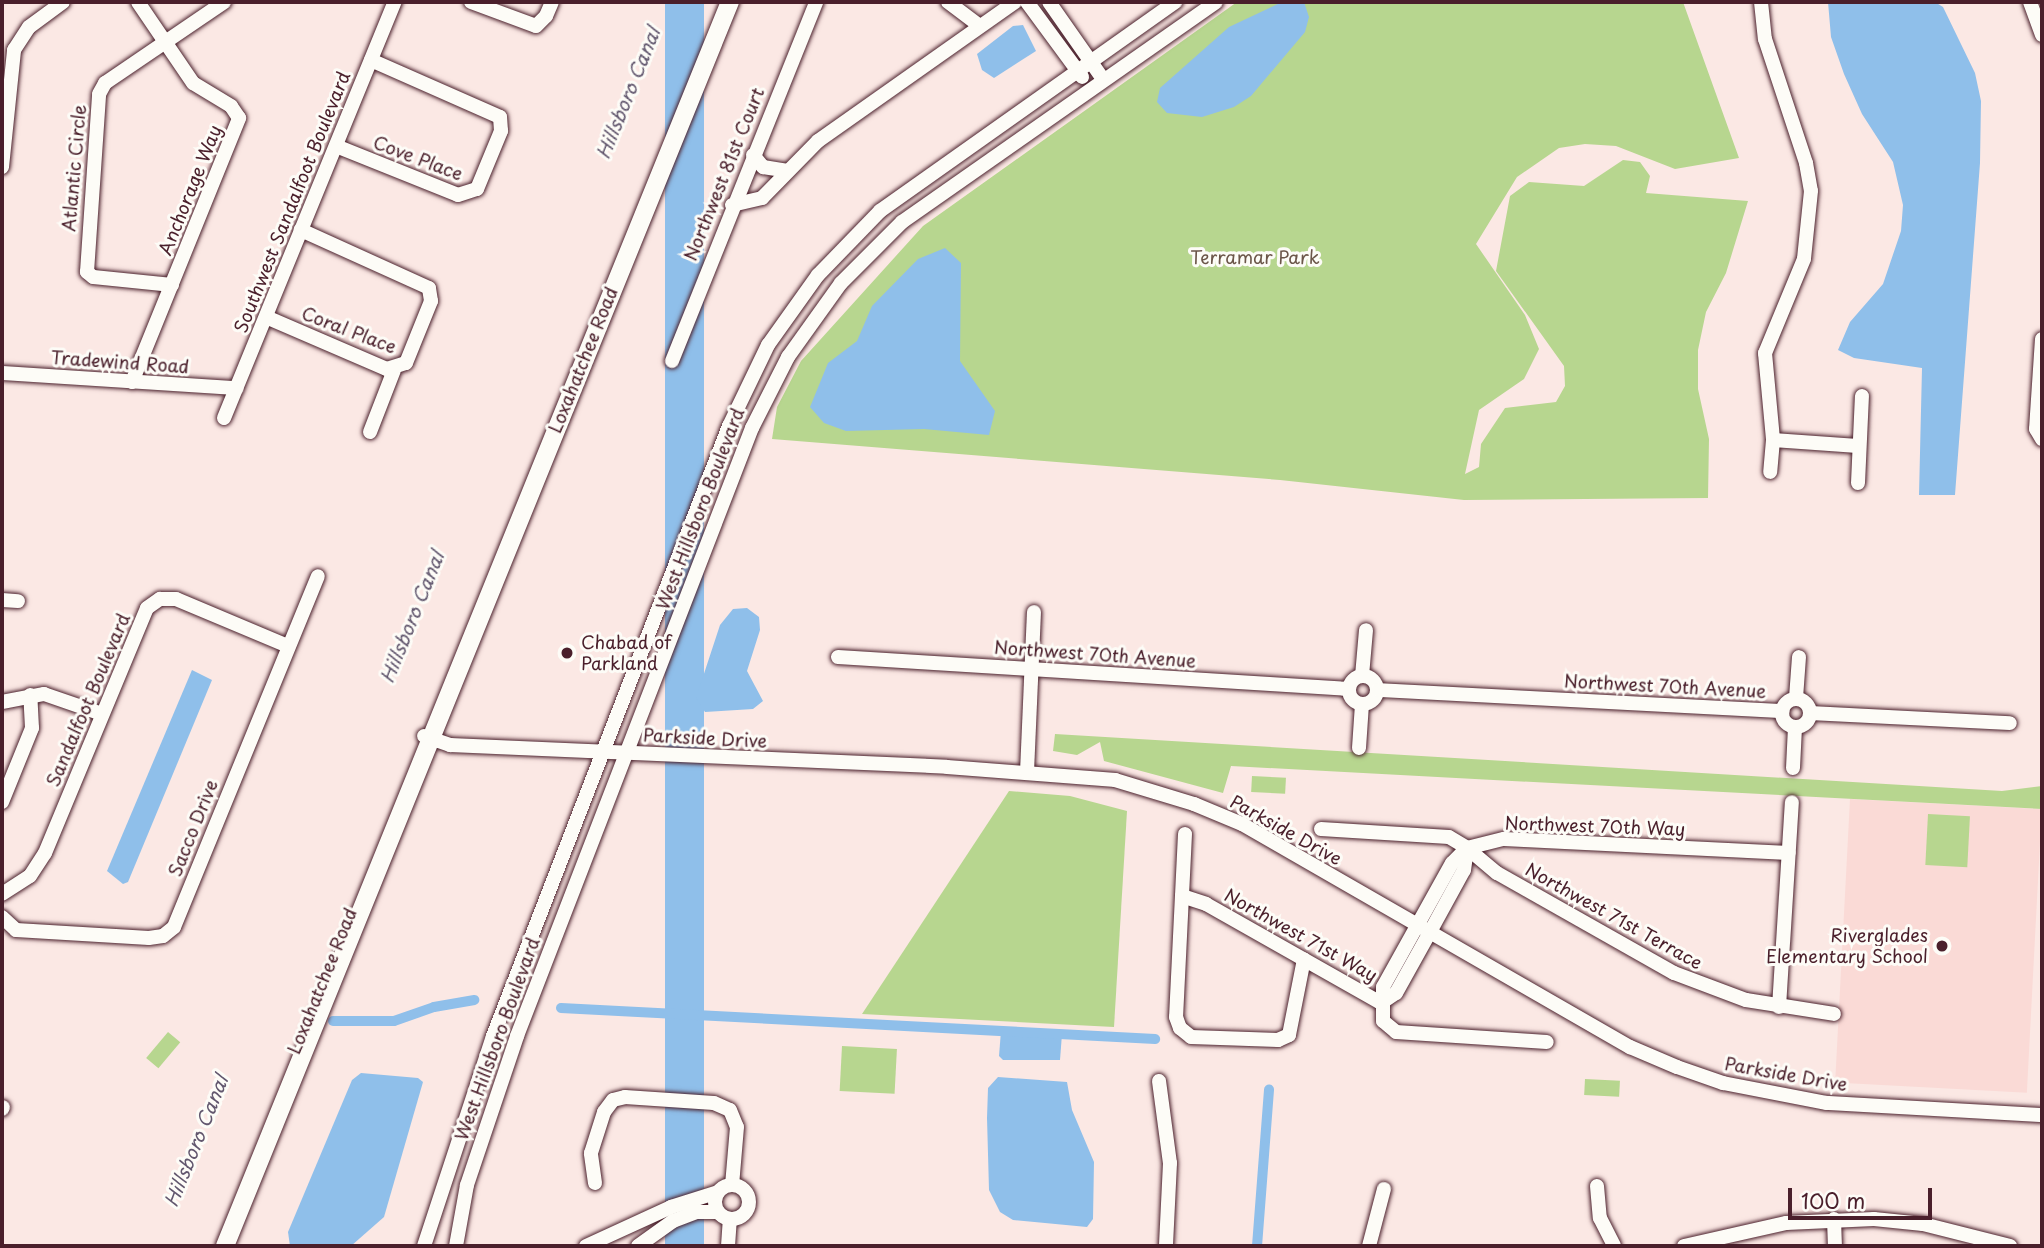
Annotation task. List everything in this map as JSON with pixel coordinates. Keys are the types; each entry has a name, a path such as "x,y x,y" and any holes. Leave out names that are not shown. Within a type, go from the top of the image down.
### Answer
{"main road":[{"name":"Loxahatchee Road","path":"213,1246 436,719 730,2"},
{"name":"Loxahatchee Road","path":"225,1246 428,738"}],"street":[{"path":"2,167 14,50 29,27 63,2"},
{"name":"Anchorage Way","path":"132,382 239,118 231,106 193,83 138,2"},
{"name":"Atlantic Circle","path":"172,285 93,276 85,264 99,94 105,83 224,2"},
{"name":"Southwest Sandalfoot Boulevard","path":"225,418 395,2"},
{"path":"471,2 528,26 542,22 552,2"},
{"name":"Northwest 81st Court","path":"672,361 732,205 816,2"},
{"path":"947,2 979,25"},
{"path":"732,205 762,198 818,141 1014,2"},
{"path":"1027,2 1096,84"},
{"path":"1049,2 1083,66"},
{"name":"West Hillsboro Boulevard","path":"424,1246 486,1055 736,408 786,317 830,261 880,211 1175,2"},
{"name":"West Hillsboro Boulevard","path":"456,1246 467,1185 500,1082 626,754 752,428 812,320 852,271 902,222 1216,2"},
{"path":"1761,2 1765,39 1806,163 1811,191 1804,259 1765,353 1773,440 1770,472"},
{"path":"2030,2 2042,34"},
{"name":"Cove Place","path":"336,146 458,195 472,194 501,131 500,117 371,60"},
{"path":"753,155 762,167 789,171"},
{"name":"Coral Place","path":"266,317 394,370 406,363 431,302 429,288 301,230"},
{"path":"2042,339 2036,429 2042,439"},
{"path":"370,432 394,370"},
{"name":"Tradewind Road","path":"2,373 237,388"},
{"path":"1857,483 1862,396"},
{"path":"1773,440 1858,446"},
{"name":"Sacco Drive","path":"2,917 16,930 149,938 163,936 174,927 318,576"},
{"name":"Sandalfoot Boulevard","path":"2,894 38,867 147,608 160,598 176,598 288,646"},
{"path":"2,600 18,601"},
{"path":"1027,772 1034,612"},
{"path":"1362,676 1371,678 1378,690 1375,699 1362,704 1354,701 1349,689 1362,676 1366,630"},
{"name":"Northwest 70th Avenue","path":"838,657 1349,689"},
{"path":"1796,698 1799,657"},
{"name":"Northwest 70th Avenue","path":"1378,690 1782,711"},
{"path":"2,803 32,728 30,695"},
{"path":"2,702 30,695 57,696 102,714"},
{"path":"1796,698 1805,701 1810,713 1805,723 1795,727 1785,722 1782,711 1787,702 1796,698"},
{"path":"1359,748 1362,704"},
{"path":"1810,713 2010,723"},
{"path":"1793,768 1795,727"},
{"name":"Parkside Drive","path":"428,738 603,753 1027,772 1115,780 1195,804 1254,831 1630,1047 1723,1083 1838,1104 2042,1115"},
{"path":"1779,1007 1792,802"},
{"path":"1321,829 1449,837 1467,848 1381,1003"},
{"path":"1185,834 1176,1017 1180,1028 1191,1037 1278,1040 1289,1035 1296,1021 1298,977 1304,959"},
{"name":"Northwest 70th Way","path":"1467,848 1504,839 1789,853"},
{"name":"Northwest 71st Terrace","path":"1467,848 1497,873 1674,973 1710,989 1779,1007 1834,1014"},
{"name":"Northwest 71st Way","path":"1182,896 1206,904 1381,1003 1383,1021 1396,1032 1547,1042"},
{"path":"1159,1081 1170,1163 1166,1246"},
{"path":"595,1183 592,1153 604,1112 613,1100 625,1097 714,1103 730,1110 737,1127 732,1185"},
{"path":"586,1246 671,1207 732,1185"},
{"path":"638,1246 673,1221 702,1211 717,1212 730,1220 743,1216 749,1203 744,1191 732,1185"},
{"path":"1597,1186 1600,1218 1614,1246"},
{"path":"1369,1246 1384,1188"},
{"path":"717,1212 718,1192"},
{"path":"1684,1246 1739,1230 1834,1219 1923,1224 2010,1246"},
{"path":"1834,1219 1835,1246"},
{"path":"728,1246 730,1220"}],"shaded area":[{"name":"Riverglades Elementary School","path":"1850,799 2042,809 2027,1093 1835,1083"}],"green space":[{"name":"Terramar Park","path":"1237,2 1683,2 1739,158 1675,169 1616,146 1585,144 1559,148 1517,177 1476,244 1525,315 1539,349 1524,379 1479,410 1465,474 1479,467 1481,444 1505,408 1556,402 1565,386 1564,366 1496,271 1510,196 1529,182 1584,186 1623,160 1640,162 1650,176 1646,193 1748,201 1726,273 1706,312 1698,350 1698,389 1709,439 1708,498 1464,500 1280,480 772,439 777,407 801,361 923,226"},
{"path":"1055,734 2002,791 2042,786 2042,809 1231,766 1223,793 1104,761 1100,742 1077,755 1053,751"},
{"path":"1252,776 1286,778 1285,794 1251,792"},
{"path":"1009,791 1070,796 1127,811 1114,1027 862,1014"},
{"path":"1928,814 1970,816 1967,867 1925,865"},
{"path":"168,1032 180,1042 158,1068 146,1058"},
{"path":"842,1046 897,1049 895,1094 840,1091"},
{"path":"1585,1079 1620,1081 1619,1097 1584,1095"}],"water":[{"path":"665,2 704,2 704,1246 665,1246"},
{"path":"1282,2 1304,2 1309,17 1305,32 1251,96 1234,107 1202,117 1167,113 1157,102 1160,88 1229,27"},
{"path":"1828,2 1935,2 1943,7 1975,73 1981,101 1980,163 1955,495 1919,495 1922,368 1854,358 1838,350 1850,322 1883,284 1901,231 1903,205 1893,162 1862,114 1844,74 1831,37"},
{"path":"1023,25 1036,51 994,78 982,70 977,54 1013,26"},
{"path":"945,248 961,263 960,361 995,411 989,435 924,429 846,431 824,423 810,407 828,363 857,341 872,306 918,259"},
{"path":"747,608 759,617 760,630 747,671 763,701 753,709 705,712 696,698 720,625 733,609"},
{"path":"192,670 212,680 128,882 123,884 107,871"},
{"path":"1001,1031 1062,1034 1060,1060 1003,1060 999,1056"},
{"path":"361,1073 418,1078 423,1082 384,1217 351,1246 290,1246 288,1232 352,1080"},
{"path":"998,1077 1067,1082 1072,1110 1094,1162 1093,1219 1087,1227 1013,1220 1000,1212 989,1190 987,1118 988,1088"}],"waterway":[{"path":"333,1021 394,1021 434,1007 474,1000"},
{"path":"561,1008 1155,1039"},
{"path":"1257,1246 1269,1089"}],"place":[{"name":"Chabad of Parkland","path":"567,653"},
{"name":"Riverglades Elementary School","path":"1942,946"}],"water label":[{"name":"Hillsboro Canal","path":"628,93"},
{"name":"Hillsboro Canal","path":"412,617"},
{"name":"Hillsboro Canal","path":"196,1141"}]}
